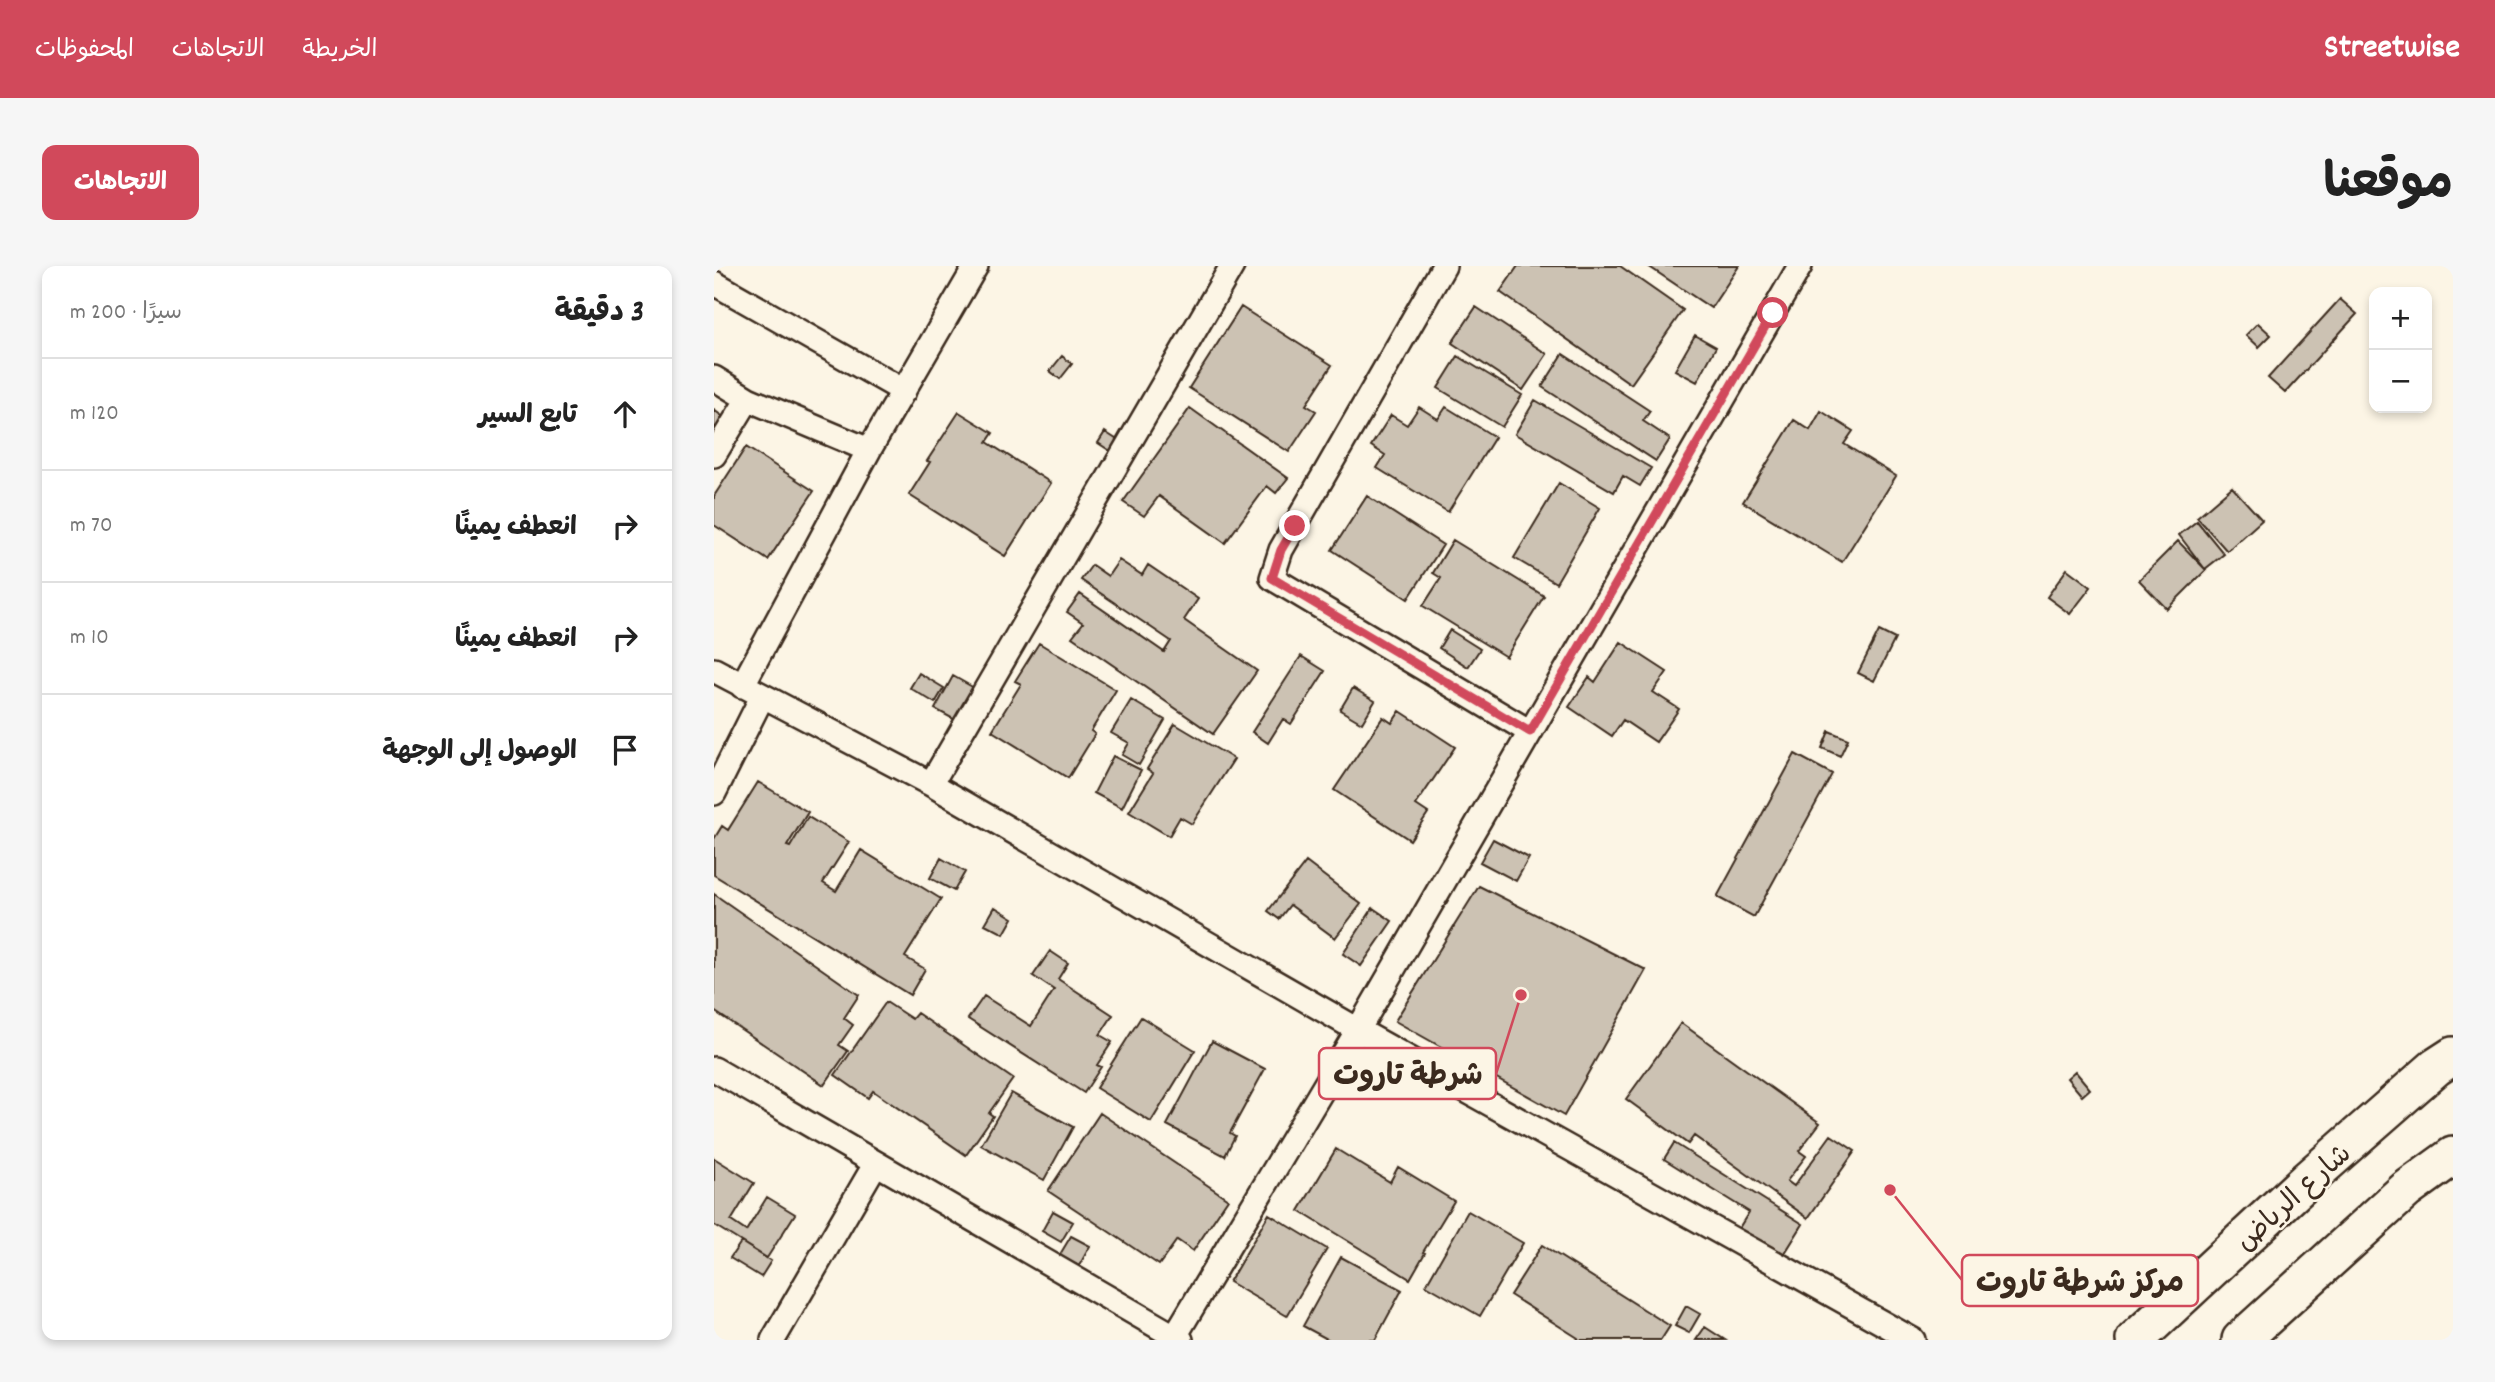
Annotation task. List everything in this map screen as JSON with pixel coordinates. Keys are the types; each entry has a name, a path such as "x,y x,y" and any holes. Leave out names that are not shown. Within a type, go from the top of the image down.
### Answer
{"main road":[{"name":"شارع الرياض","path":"2135,1340 2307,1180 2453,1056"},
{"path":"2241,1340 2406,1189 2453,1156"}],"street":[{"path":"742,685 869,450 976,266"},
{"path":"931,784 1232,266"},
{"path":"1444,266 1281,550 1272,578 1530,732"},
{"path":"714,1069 1178,1338 1800,266"},
{"path":"714,283 904,391"},
{"path":"714,378 748,399 869,450"},
{"path":"714,455 748,399"},
{"path":"714,670 931,784 1358,1030 1913,1340"},
{"path":"714,793 762,697"},
{"path":"773,1340 876,1163"}],"building":[{"path":"1518,266 1620,266 1683,310 1631,384 1500,292"},
{"path":"1648,266 1739,266 1711,308"},
{"path":"2340,299 2357,314 2285,393 2268,378"},
{"path":"1241,307 1332,365 1306,405 1316,411 1289,452 1189,388"},
{"path":"1476,307 1547,354 1523,390 1452,343"},
{"path":"2258,323 2271,335 2259,347 2246,335"},
{"path":"1695,335 1716,347 1697,382 1675,370"},
{"path":"1563,354 1650,411 1643,421 1670,439 1656,461 1542,387"},
{"path":"1062,356 1072,364 1060,379 1050,371"},
{"path":"1458,356 1522,395 1502,427 1438,388"},
{"path":"1535,400 1651,468 1640,486 1623,476 1614,492 1515,434"},
{"path":"1419,407 1438,419 1446,407 1495,437 1448,512 1377,468 1385,455 1371,446 1391,415 1407,425"},
{"path":"1190,408 1288,478 1276,493 1267,486 1225,543 1159,496 1144,516 1123,502"},
{"path":"714,410 726,419 714,436"},
{"path":"1821,411 1853,431 1844,444 1896,476 1842,562 1743,502 1794,420 1810,430"},
{"path":"959,412 993,433 987,442 1051,483 1005,556 909,495 930,462 927,461"},
{"path":"1105,432 1119,441 1112,452 1098,443"},
{"path":"746,447 814,491 768,560 714,525 714,496"},
{"path":"1559,483 1600,508 1556,583 1514,558"},
{"path":"2232,487 2262,520 2227,551 2197,517"},
{"path":"1367,496 1443,545 1408,599 1332,550"},
{"path":"2197,521 2224,554 2205,569 2179,535"},
{"path":"1453,540 1544,596 1506,657 1423,606 1441,578 1433,573"},
{"path":"2178,541 2206,570 2167,609 2139,580"},
{"path":"1119,560 1142,575 1148,565 1198,599 1184,620 1257,671 1213,734 1072,637 1083,623 1067,612 1080,594 1164,652 1171,641 1081,580 1092,565 1108,576"},
{"path":"2067,569 2091,587 2070,614 2047,597"},
{"path":"1450,630 1480,649 1468,667 1439,648"},
{"path":"1879,631 1895,639 1874,681 1858,673"},
{"path":"1621,642 1667,672 1653,692 1679,709 1656,742 1623,720 1612,736 1569,707 1589,677 1595,682"},
{"path":"1039,643 1116,690 1091,731 1095,734 1068,778 992,731 1021,684 1015,681"},
{"path":"1301,656 1325,671 1291,724 1283,719 1268,743 1252,732"},
{"path":"919,673 944,688 935,703 910,688"},
{"path":"953,676 976,689 957,721 935,709"},
{"path":"1353,688 1375,701 1362,723 1340,710"},
{"path":"1131,700 1165,720 1139,765 1122,755 1129,743 1111,733"},
{"path":"1400,711 1455,747 1416,805 1428,813 1410,840 1334,790 1383,717 1392,723"},
{"path":"1175,724 1234,759 1192,824 1180,817 1169,836 1129,812 1153,773 1147,769"},
{"path":"1829,731 1848,739 1840,756 1822,748"},
{"path":"1795,754 1832,774 1754,917 1717,897"},
{"path":"1113,756 1141,770 1122,808 1094,793"},
{"path":"758,782 808,812 787,846 790,847 808,817 849,842 823,883 836,891 861,850 941,899 905,957 925,969 910,995 714,875 714,839 722,826 728,830"},
{"path":"1493,839 1529,858 1516,881 1480,862"},
{"path":"941,858 965,872 954,891 930,878"},
{"path":"1306,862 1361,904 1335,938 1290,905 1279,919 1268,911"},
{"path":"1479,886 1646,970 1564,1116 1395,1021"},
{"path":"714,894 859,995 844,1018 853,1025 839,1045 848,1051 824,1085 714,1011"},
{"path":"995,907 1013,918 1004,934 985,924"},
{"path":"1373,908 1392,921 1361,966 1343,954"},
{"path":"1050,951 1068,963 1058,979 1113,1015 1100,1035 1112,1042 1097,1065 1101,1067 1084,1093 968,1019 984,996 1031,1026 1054,990 1033,976"},
{"path":"886,1002 912,1019 917,1013 1013,1079 989,1113 993,1116 966,1155 873,1091 868,1098 835,1075"},
{"path":"1141,1017 1195,1050 1151,1122 1096,1088"},
{"path":"1681,1023 1820,1123 1799,1151 1806,1156 1787,1181 1794,1186 1831,1135 1855,1151 1808,1218 1694,1136 1688,1144 1626,1099"},
{"path":"1212,1041 1265,1069 1230,1133 1235,1136 1225,1156 1167,1125"},
{"path":"2075,1071 2090,1089 2082,1096 2067,1078"},
{"path":"1011,1093 1073,1127 1044,1180 981,1145"},
{"path":"1100,1113 1228,1199 1193,1251 1177,1240 1159,1265 1048,1191"},
{"path":"1674,1143 1803,1224 1783,1256 1739,1228 1749,1212 1664,1159"},
{"path":"1336,1149 1390,1182 1398,1167 1454,1201 1410,1279 1299,1211"},
{"path":"714,1158 754,1183 731,1221 746,1231 767,1197 795,1214 767,1258 714,1225"},
{"path":"1053,1211 1073,1222 1061,1242 1042,1231"},
{"path":"1468,1211 1523,1243 1480,1316 1426,1285"},
{"path":"1269,1214 1327,1249 1287,1316 1229,1282"},
{"path":"1071,1236 1090,1246 1079,1266 1059,1256"},
{"path":"741,1242 771,1261 761,1277 730,1258"},
{"path":"1542,1245 1670,1326 1661,1340 1577,1340 1578,1338 1510,1295"},
{"path":"1341,1257 1402,1290 1375,1340 1329,1340 1303,1326"},
{"path":"1686,1306 1700,1314 1689,1333 1675,1326"},
{"path":"1705,1327 1725,1340 1696,1340"}],"place":[{"name":"شرطة تاروت","path":"1521,995"},
{"name":"مركز شرطة تاروت","path":"1890,1190"}],"route":[{"path":"1295,526 1281,550 1272,578 1530,732 1773,313"}]}
